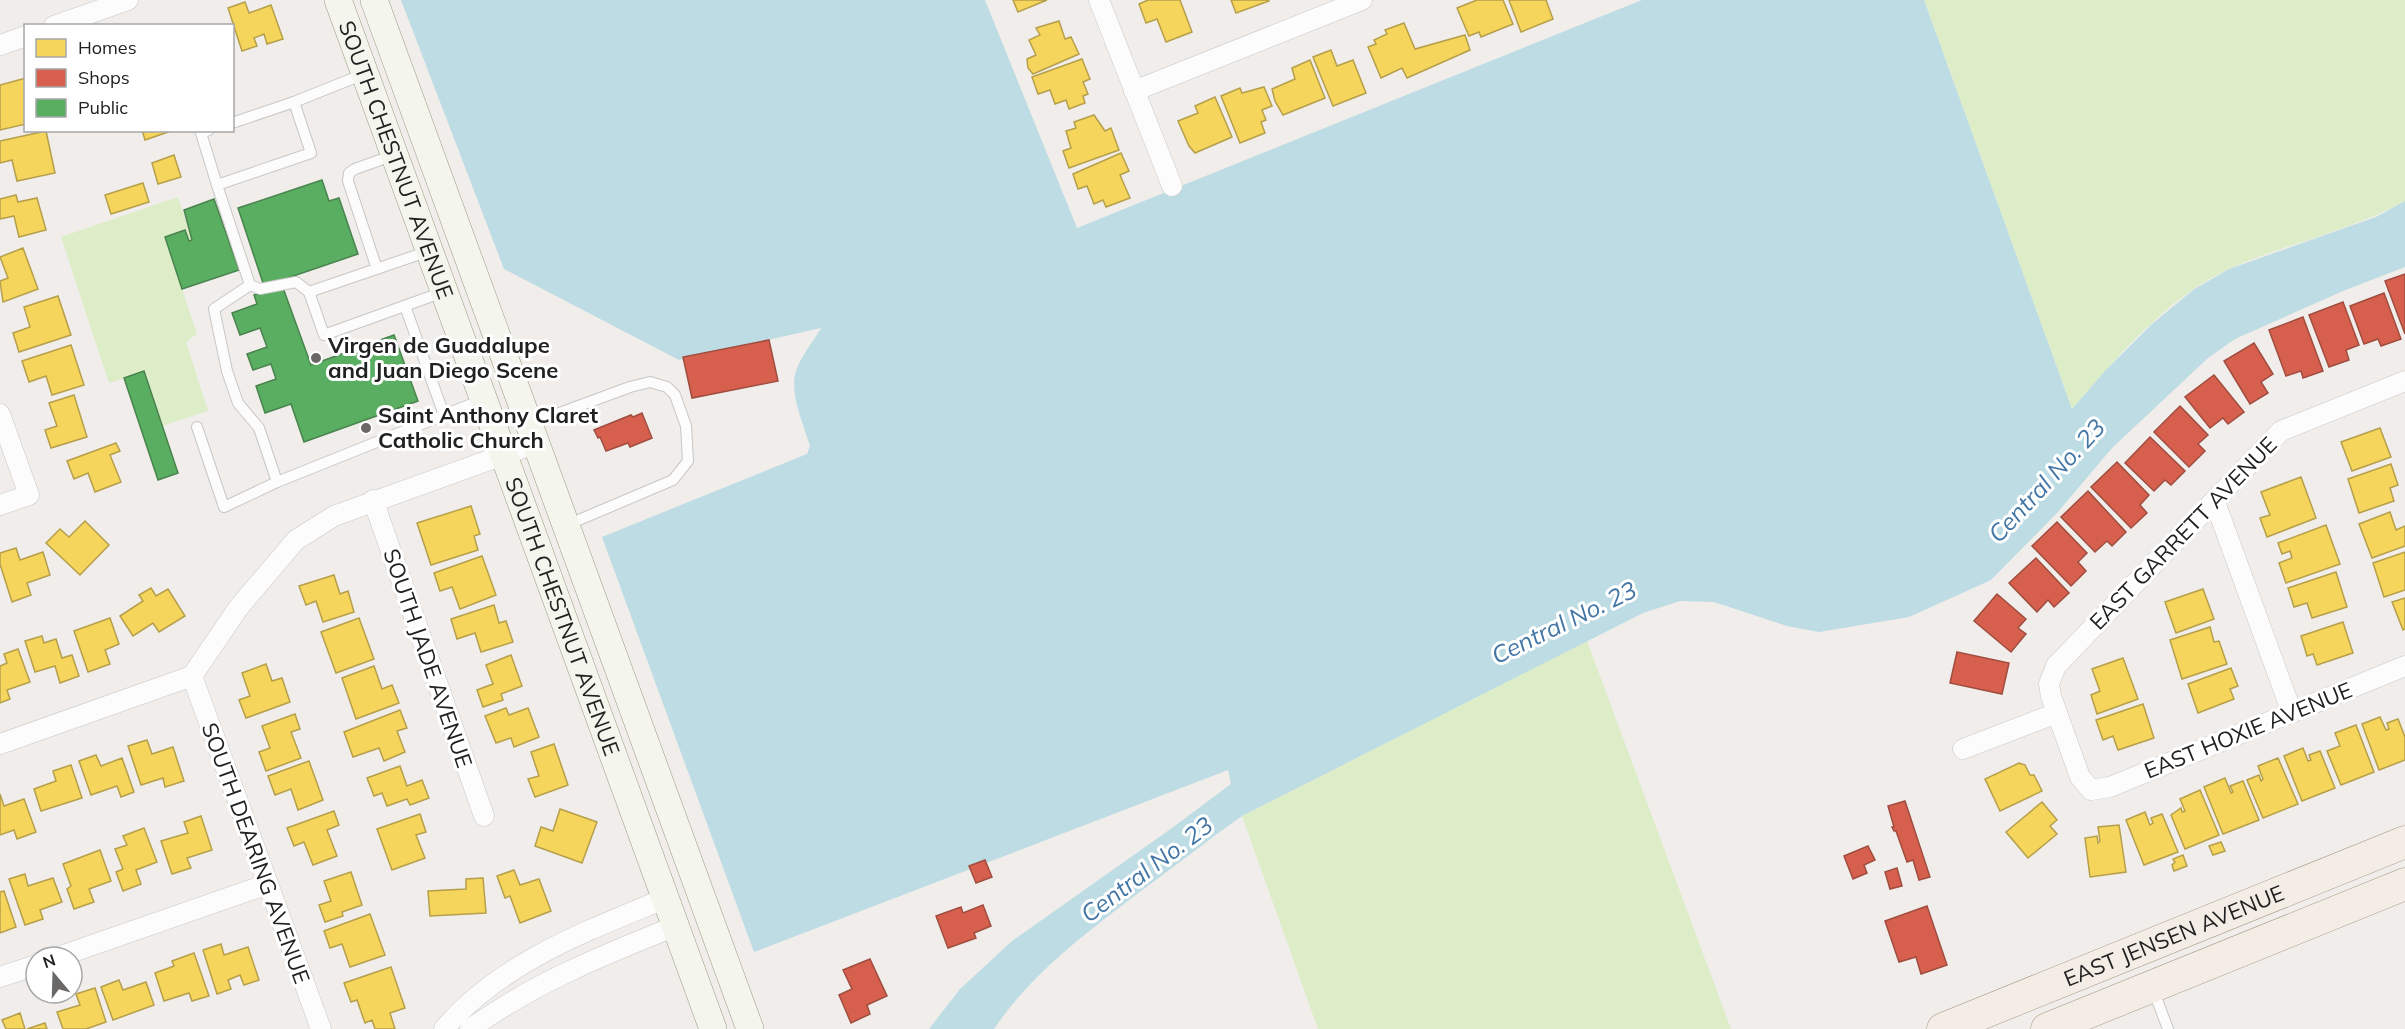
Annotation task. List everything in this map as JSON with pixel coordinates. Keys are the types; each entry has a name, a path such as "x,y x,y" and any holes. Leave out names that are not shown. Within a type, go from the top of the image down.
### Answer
{"main road":[{"name":"SOUTH CHESTNUT AVENUE","path":"338,0 714,1029"},
{"name":"SOUTH CHESTNUT AVENUE","path":"374,0 750,1029"},
{"name":"EAST JENSEN AVENUE","path":"1943,1029 2405,842"},
{"name":"EAST JENSEN AVENUE","path":"2047,1029 2405,884"}],"street":[{"path":"57,24 88,6 128,0"},
{"path":"1099,0 1172,186"},
{"path":"1134,91 1333,6 1362,0"},
{"path":"0,45 24,37"},
{"name":"EAST GARRETT AVENUE","path":"2057,713 2049,684 2056,666 2215,502 2270,440 2281,431 2405,381"},
{"path":"0,414 29,495 0,505"},
{"path":"0,744 192,676 239,607 296,540 333,516 504,455 533,434"},
{"name":"SOUTH JADE AVENUE","path":"373,500 484,816"},
{"path":"2215,502 2292,713"},
{"name":"EAST HOXIE AVENUE","path":"2057,713 2080,777 2091,790 2109,787 2405,666"},
{"name":"SOUTH DEARING AVENUE","path":"192,676 321,1029"},
{"path":"1963,748 2057,713"},
{"path":"84,948 268,884"},
{"path":"444,1029 459,1012 515,970 564,941 666,898"},
{"path":"470,1029 506,1003 564,973 676,926"},
{"path":"0,977 24,969"}],"lane":[{"path":"234,122 294,102 364,74"},
{"path":"217,185 311,153 294,102"},
{"path":"204,132 201,133 250,285 260,289 296,282 309,292 324,335 444,292"},
{"path":"377,269 348,181 349,173 394,155"},
{"path":"309,292 429,251"},
{"path":"250,285 214,309 227,371 238,403 259,428 278,482"},
{"path":"405,306 444,415"},
{"path":"533,434 630,387 650,382 667,387 675,395 686,426 687,461 673,480 566,525"},
{"path":"197,427 224,507 278,482 484,399"},
{"path":"2152,986 2168,1029"}],"green space":[{"path":"1924,0 2405,0 2405,201 2363,221 2253,259 2208,280 2186,294 2144,330 2072,409"},
{"path":"178,197 192,240 189,241 185,230 165,238 197,334 186,342 208,411 162,426 144,372 109,383 61,237"},
{"path":"1587,641 1731,1029 1318,1029 1242,816"}],"water":[{"name":"Central No. 23","path":"401,0 985,0 1077,228 1642,0 1924,0 2072,409 2105,371 2152,324 2193,290 2229,269 2376,217 2405,201 2405,267 2343,291 2235,339 2208,358 2112,448 2057,513 1991,580 1909,617 1819,632 1787,626 1714,602 1680,601 1643,613 1242,816 1125,903 1064,952 1026,989 994,1029 929,1029 960,989 1012,941 1231,784 1228,770 754,952 602,537 807,454 810,446 800,415 794,383 800,361 821,328 679,360 504,269"}],"building: Homes":[{"path":"1013,0 1047,0 1018,12"},
{"path":"1148,0 1180,0 1192,32 1166,42 1157,19 1146,23 1139,4"},
{"path":"1231,0 1269,0 1269,1 1236,13"},
{"path":"1477,0 1503,0 1513,24 1481,37 1479,32 1469,36 1457,8"},
{"path":"1509,0 1546,0 1553,19 1521,32"},
{"path":"245,2 249,13 271,5 283,39 267,44 264,34 254,38 257,46 242,51 228,8"},
{"path":"1059,21 1065,39 1071,37 1079,54 1033,74 1028,68 1027,59 1036,55 1029,40 1040,35 1036,28"},
{"path":"1404,23 1415,49 1465,35 1470,50 1407,78 1402,68 1381,78 1368,47 1376,44 1374,40 1387,34 1385,30"},
{"path":"1331,50 1337,66 1353,60 1366,93 1333,106 1313,57"},
{"path":"1082,59 1090,79 1083,82 1088,94 1083,96 1085,103 1069,109 1066,100 1055,104 1050,90 1038,94 1032,77"},
{"path":"1310,60 1325,98 1283,115 1275,101 1272,89 1295,79 1292,68"},
{"path":"24,79 24,124 0,130 0,85"},
{"path":"1264,87 1272,106 1262,110 1266,120 1261,122 1265,133 1240,143 1221,96 1240,88 1242,93"},
{"path":"1215,97 1232,137 1195,153 1189,146 1178,121 1198,113 1195,106"},
{"path":"1094,115 1105,131 1111,128 1119,150 1069,168 1063,151 1071,148 1066,131 1076,128 1074,122"},
{"path":"46,132 55,173 17,181 12,160 0,163 0,141"},
{"path":"143,132 168,132 145,140"},
{"path":"1121,153 1129,171 1120,175 1130,198 1106,207 1103,200 1094,204 1087,186 1078,189 1073,174"},
{"path":"174,155 181,177 158,184 152,163"},
{"path":"143,183 149,202 111,214 105,195"},
{"path":"16,195 18,202 37,198 46,230 19,237 14,216 0,219 0,199"},
{"path":"23,248 38,289 3,302 0,281 8,278 0,257"},
{"path":"58,296 71,335 19,352 13,333 30,327 24,307"},
{"path":"71,345 84,385 52,395 46,376 29,382 22,361"},
{"path":"74,395 87,437 51,448 45,430 57,426 49,403"},
{"path":"2380,428 2391,457 2352,471 2341,442"},
{"path":"116,443 120,451 110,455 121,482 95,492 88,473 74,479 67,461"},
{"path":"2391,464 2398,485 2390,488 2394,501 2359,513 2348,479"},
{"path":"2301,477 2316,518 2267,537 2260,518 2270,515 2261,492"},
{"path":"471,506 480,534 474,536 478,550 431,565 417,523"},
{"path":"2390,512 2396,530 2405,526 2405,546 2372,558 2359,524"},
{"path":"85,521 109,545 80,575 46,543 60,529 69,537"},
{"path":"2326,525 2340,564 2286,583 2279,563 2292,558 2290,551 2282,554 2278,543"},
{"path":"16,548 20,560 43,552 50,575 27,583 31,595 12,602 0,564 0,553"},
{"path":"2405,552 2405,590 2384,597 2373,563"},
{"path":"482,556 496,595 460,609 452,587 440,591 434,573"},
{"path":"2336,572 2347,607 2312,618 2307,603 2294,607 2288,588"},
{"path":"334,575 340,594 348,591 354,612 323,622 316,601 306,605 299,586"},
{"path":"151,588 156,596 168,589 185,616 159,632 153,623 133,636 120,616 143,601 139,595"},
{"path":"2203,589 2214,619 2176,633 2165,602"},
{"path":"2405,598 2405,629 2403,630 2392,602"},
{"path":"494,605 499,623 506,621 513,642 481,652 475,633 457,639 451,619"},
{"path":"110,618 119,644 105,650 110,664 88,672 74,631"},
{"path":"359,618 374,659 336,673 321,632"},
{"path":"2343,622 2353,653 2317,665 2313,654 2307,656 2301,636"},
{"path":"2210,627 2214,642 2219,641 2227,664 2182,679 2170,640"},
{"path":"42,636 44,643 56,639 62,658 72,655 79,676 60,683 55,666 35,672 25,641"},
{"path":"18,649 30,682 7,690 10,699 0,703 0,666 7,663 4,654"},
{"path":"511,655 522,686 501,694 503,700 483,707 477,690 493,684 486,665"},
{"path":"2123,658 2138,699 2097,714 2091,695 2100,691 2092,669"},
{"path":"266,664 272,681 282,678 290,702 246,718 239,700 250,696 242,673"},
{"path":"374,666 382,689 392,685 399,703 356,719 342,678"},
{"path":"2231,668 2238,686 2230,689 2234,699 2198,713 2188,684"},
{"path":"2143,704 2154,738 2118,750 2113,736 2103,740 2096,720"},
{"path":"506,708 509,715 528,708 539,737 514,747 511,738 496,743 485,716"},
{"path":"400,710 407,728 397,731 405,752 384,761 379,748 353,757 344,732"},
{"path":"295,714 300,729 291,732 301,758 266,771 259,752 270,748 262,726"},
{"path":"2380,717 2386,730 2389,729 2387,723 2398,719 2405,737 2405,760 2379,770 2362,724"},
{"path":"2356,725 2374,772 2341,785 2327,751 2340,746 2335,733"},
{"path":"147,740 152,754 173,747 184,781 165,787 163,778 141,785 128,746"},
{"path":"554,744 568,785 535,797 528,779 539,776 531,752"},
{"path":"2303,748 2308,761 2311,760 2309,755 2320,751 2335,788 2302,801 2284,756"},
{"path":"96,755 101,766 122,758 134,792 121,797 117,786 91,795 79,761"},
{"path":"2278,758 2298,804 2263,818 2247,780 2259,775 2261,781 2263,779 2258,766"},
{"path":"309,761 323,800 298,810 291,789 275,795 268,776"},
{"path":"2019,763 2025,765 2030,775 2034,775 2042,791 2000,811 1985,779"},
{"path":"71,765 82,798 41,811 34,789 56,781 53,771"},
{"path":"400,766 407,786 422,780 429,798 410,805 407,799 387,806 382,793 374,796 367,778"},
{"path":"2225,778 2231,793 2233,792 2230,786 2243,781 2259,820 2223,834 2204,787"},
{"path":"2200,790 2219,835 2185,849 2171,815 2181,808 2182,812 2185,811 2180,799"},
{"path":"0,794 4,806 24,799 36,832 17,839 14,830 0,835"},
{"path":"2042,802 2057,820 2050,826 2057,834 2028,858 2006,832"},
{"path":"560,809 597,822 582,863 535,846 541,827 553,831"},
{"path":"334,811 339,825 327,830 337,856 313,865 304,842 294,846 287,828"},
{"path":"2145,812 2150,825 2153,823 2151,818 2162,814 2178,852 2144,865 2126,820"},
{"path":"420,814 426,832 416,835 425,858 392,870 377,829"},
{"path":"201,816 212,850 187,858 191,868 172,874 161,841 188,833 184,822"},
{"path":"2119,825 2126,872 2090,877 2085,838 2097,836 2098,843 2100,841 2098,827"},
{"path":"144,828 157,862 136,870 141,884 123,891 116,872 123,869 115,849 127,845 123,836"},
{"path":"2221,842 2225,851 2213,855 2209,846"},
{"path":"100,850 111,881 89,889 94,902 74,909 67,889 71,886 63,864"},
{"path":"2183,855 2187,866 2174,871 2173,859"},
{"path":"514,870 520,885 539,879 551,911 520,923 510,896 505,898 497,876"},
{"path":"351,872 362,905 342,912 343,916 325,922 319,905 331,901 324,881"},
{"path":"25,874 28,886 53,878 62,902 40,910 43,919 25,925 9,879"},
{"path":"483,878 486,913 430,916 428,891 466,889 466,879"},
{"path":"4,891 16,927 0,933 0,892"},
{"path":"370,914 385,955 350,967 342,944 330,948 324,931"},
{"path":"221,944 224,955 248,947 259,980 244,985 240,975 228,980 231,989 217,994 203,950"},
{"path":"194,953 209,996 192,1001 189,993 164,1001 155,973 174,966 172,961"},
{"path":"391,967 405,1008 390,1013 395,1029 375,1029 372,1020 365,1023 357,1000 351,1002 344,983"},
{"path":"119,980 123,990 146,982 154,1005 113,1020 101,987"},
{"path":"95,988 106,1022 86,1029 63,1029 57,1012 84,1005 84,991"},
{"path":"20,1013 25,1029 6,1029 2,1020"},
{"path":"45,1023 47,1029 27,1029"}],"building: Shops":[{"path":"2405,274 2405,334 2385,281"},
{"path":"2384,293 2401,339 2381,346 2378,339 2364,344 2350,306"},
{"path":"2343,302 2359,345 2346,350 2349,360 2329,367 2309,315"},
{"path":"2303,317 2323,371 2303,378 2301,371 2286,376 2269,330"},
{"path":"769,340 778,381 692,398 683,357"},
{"path":"2254,343 2273,374 2261,382 2268,393 2250,404 2224,361"},
{"path":"2214,375 2244,412 2228,424 2223,418 2210,428 2185,397"},
{"path":"2180,406 2208,435 2198,444 2205,451 2189,467 2154,432"},
{"path":"642,413 652,438 630,447 628,443 606,451 594,430"},
{"path":"2150,437 2185,471 2171,485 2165,480 2154,491 2125,463"},
{"path":"2117,462 2149,495 2140,505 2147,513 2131,528 2091,487"},
{"path":"2088,491 2126,532 2112,546 2107,541 2095,552 2061,517"},
{"path":"2057,522 2087,553 2078,562 2086,571 2071,586 2032,546"},
{"path":"2036,558 2069,593 2054,607 2048,600 2037,612 2009,583"},
{"path":"1997,594 2026,619 2018,628 2026,634 2011,652 1974,621"},
{"path":"1957,652 2009,663 2002,694 1950,683"},
{"path":"1905,801 1930,877 1919,880 1913,860 1907,862 1896,831 1892,827 1894,827 1888,806"},
{"path":"1868,846 1875,860 1864,865 1867,873 1853,879 1844,856"},
{"path":"985,860 992,877 976,883 969,866"},
{"path":"1897,868 1902,886 1890,889 1885,872"},
{"path":"983,905 991,926 974,933 976,938 948,948 936,916 961,907 963,913"},
{"path":"1927,906 1947,965 1921,974 1916,957 1899,962 1885,921"},
{"path":"870,959 887,996 867,1005 870,1014 851,1023 839,995 852,989 843,970"}],"building: Public":[{"path":"322,180 329,201 339,198 358,254 264,286 238,208"},
{"path":"214,199 239,270 182,289 165,237 185,230 189,241 192,240 184,210"},
{"path":"282,285 311,365 394,335 418,401 304,442 291,404 265,413 256,386 276,379 271,364 253,370 247,354 267,347 260,328 240,335 232,313 257,304 254,295"},
{"path":"144,371 178,473 158,480 124,378"}],"place":[{"name":"Virgen de Guadalupe and Juan Diego Scene","path":"316,358"},
{"name":"Saint Anthony Claret Catholic Church","path":"366,428"}]}
